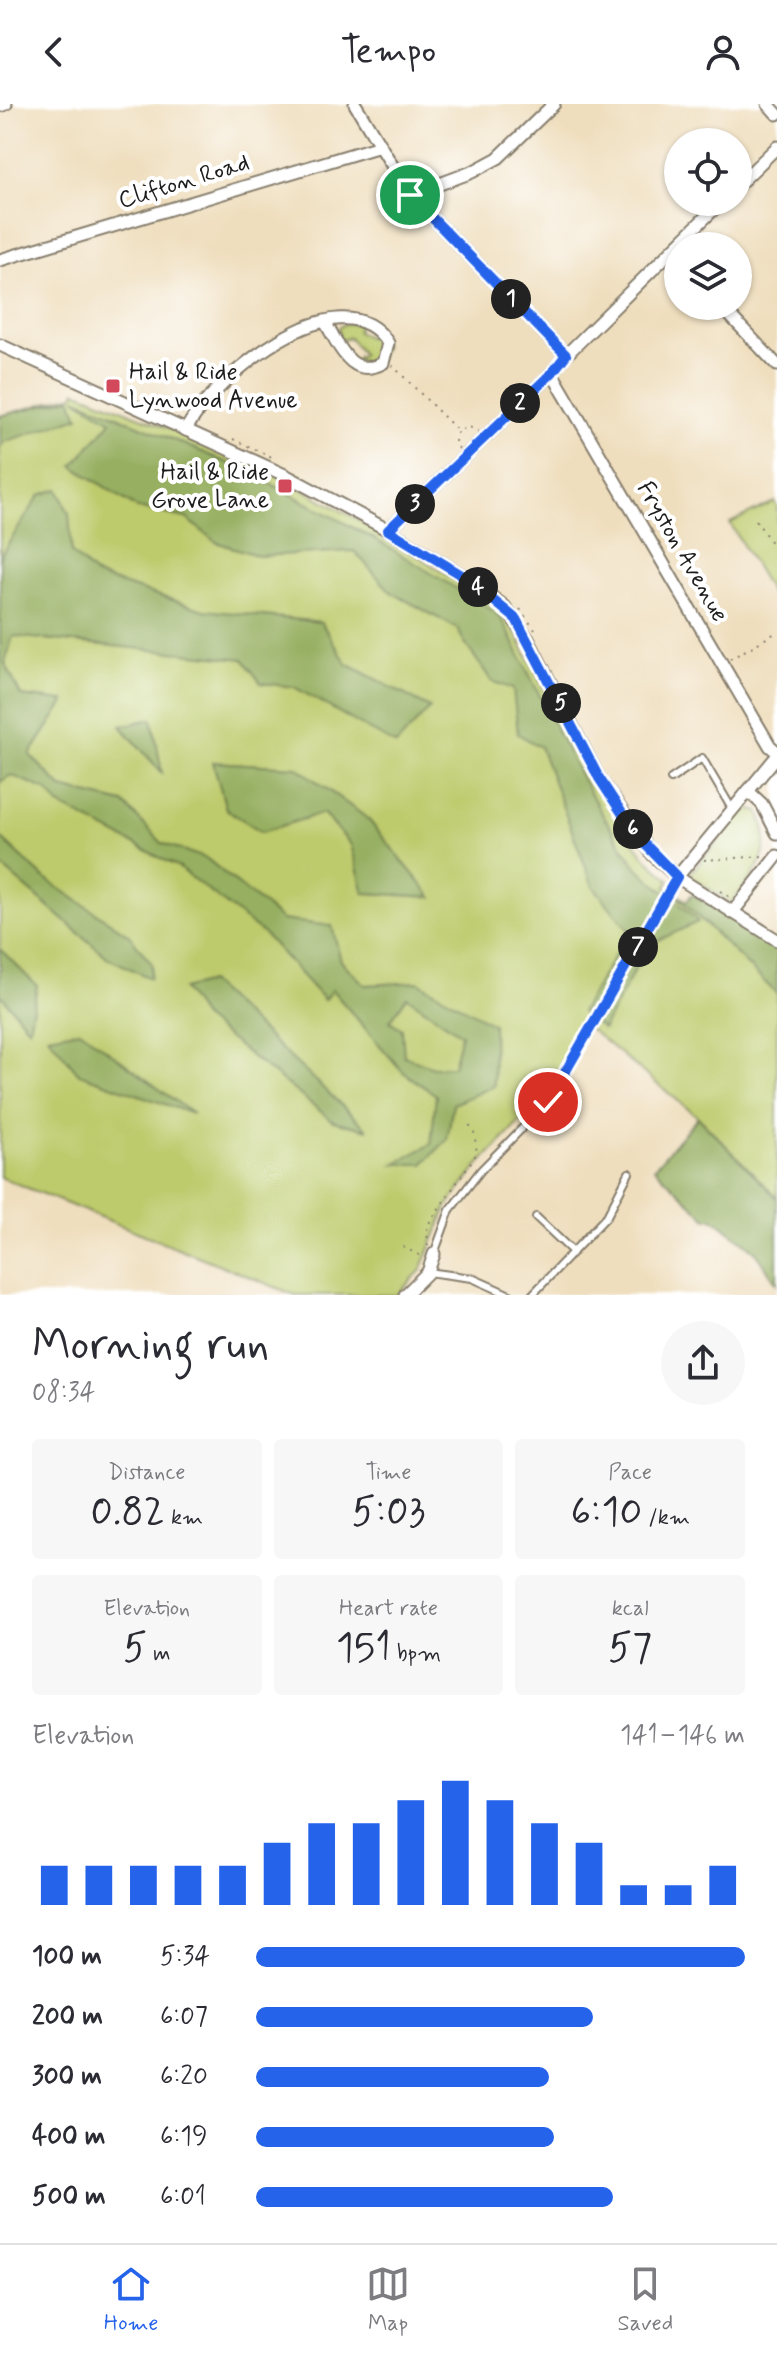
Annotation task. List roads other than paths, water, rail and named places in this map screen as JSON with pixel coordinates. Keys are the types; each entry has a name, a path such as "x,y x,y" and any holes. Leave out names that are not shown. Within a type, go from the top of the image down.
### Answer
{"street":[{"path":"355,104 410,195 566,355"},
{"path":"410,195 492,162 554,104"},
{"path":"768,104 777,114"},
{"name":"Clifton Road","path":"0,260 380,146"},
{"path":"752,171 777,147"},
{"path":"695,232 709,216"},
{"path":"388,530 552,373 566,355 664,265"},
{"path":"186,430 201,403 263,347 325,322 351,317 366,321 388,343 385,358 371,369 357,368 343,354 325,322"},
{"path":"734,320 777,365"},
{"path":"0,345 287,476 388,530 465,577 516,619 599,778 637,836 677,877 777,940"},
{"name":"Fryston Avenue","path":"552,373 777,754"},
{"path":"677,877 777,754"},
{"path":"748,791 762,804 777,833"},
{"path":"732,913 775,858"},
{"path":"405,1295 431,1262"}],"lane":[{"path":"671,779 702,758 733,810"},
{"path":"510,1295 431,1262 450,1210 481,1170 548,1102 591,1030"},
{"path":"532,1295 607,1216 629,1173"},
{"path":"536,1217 573,1252"}],"place":[{"name":"Hail & Ride Lynwood Avenue","path":"113,386"},
{"name":"Hail & Ride Grove Lane","path":"285,486"}]}
